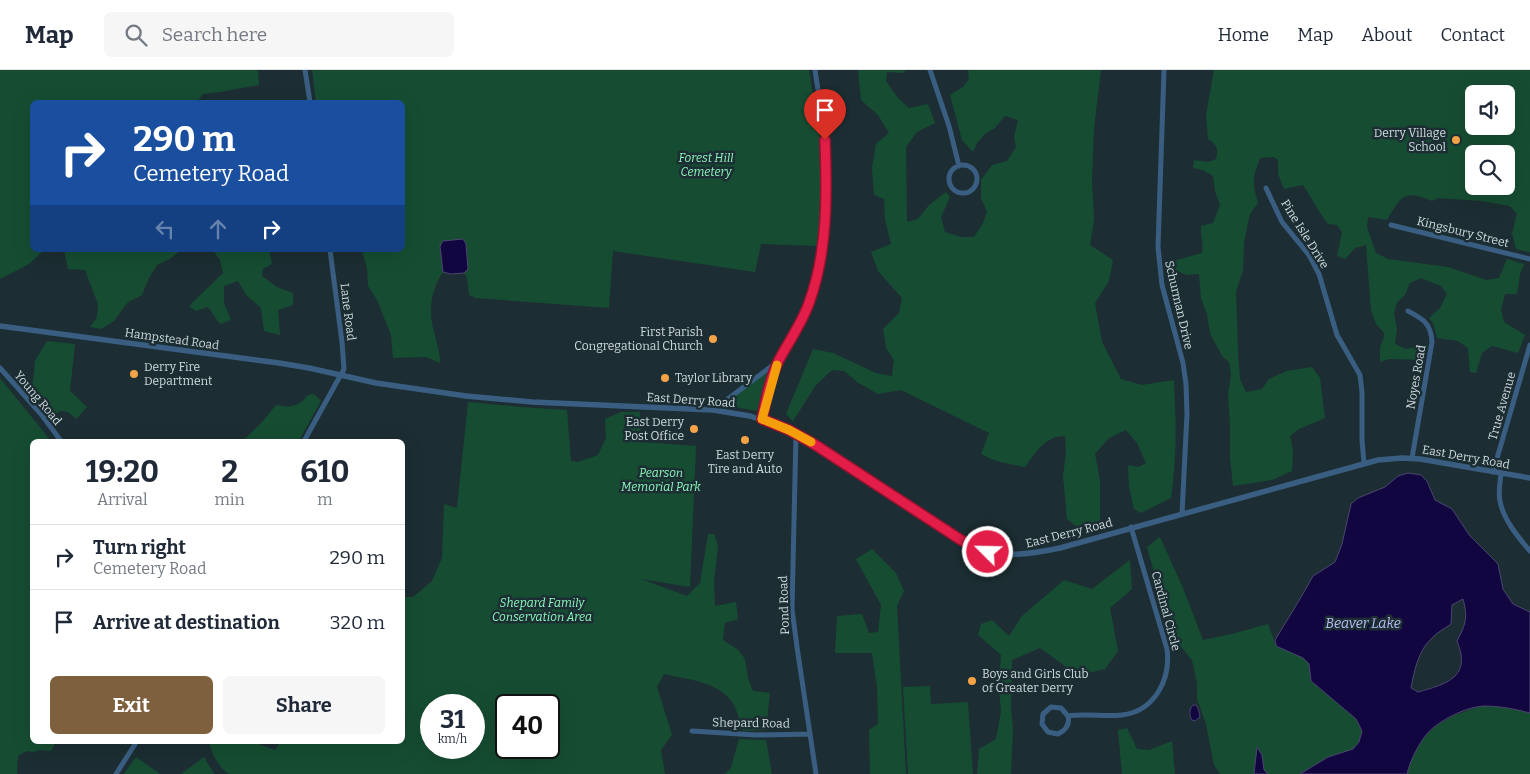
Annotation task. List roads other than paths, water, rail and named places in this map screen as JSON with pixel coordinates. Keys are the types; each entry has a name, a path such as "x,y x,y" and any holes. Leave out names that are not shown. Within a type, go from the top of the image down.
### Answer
{"street":[{"path":"306,70 310,100"},
{"path":"762,419 778,362 809,304 822,246 827,203 825,140 815,70"},
{"path":"930,70 949,126 959,166"},
{"name":"Schurman Drive","path":"1164,70 1158,247 1162,285 1186,384 1182,514"},
{"path":"965,165 970,167 977,176 975,186 966,192 954,189 950,182 952,170 959,166 965,165"},
{"name":"Pine Isle Drive","path":"1266,188 1282,222 1309,255 1319,274 1337,334 1360,376 1364,464"},
{"name":"Kingsbury Street","path":"1391,225 1530,259"},
{"name":"Lane Road","path":"330,252 342,342 344,369 341,375"},
{"name":"Noyes Road","path":"1408,310 1426,322 1430,328 1432,342 1412,458"},
{"name":"Hampstead Road","path":"0,326 279,363 341,375"},
{"name":"True Avenue","path":"1493,472 1530,345"},
{"path":"713,410 778,362"},
{"name":"Young Road","path":"0,368 41,414 60,439"},
{"path":"305,439 341,375"},
{"name":"East Derry Road","path":"341,375 394,386 490,398 532,402 713,410 738,413 762,419 796,434 831,454 961,540 988,552 1009,555 1032,554 1060,548 1364,464 1390,459 1412,458 1438,461 1530,478"},
{"name":"Pond Road","path":"796,434 792,609 816,774"},
{"path":"1501,474 1499,494 1502,508 1513,528 1530,551"},
{"name":"Cardinal Circle","path":"1068,716 1086,714 1120,715 1133,712 1143,708 1153,699 1159,692 1166,677 1167,649 1132,527"},
{"name":"Cardinal Circle","path":"1051,707 1061,708 1068,716 1068,726 1060,733 1050,733 1044,729 1042,724 1043,714 1051,707"},
{"name":"Shepard Road","path":"692,731 756,735 810,734"},
{"path":"116,774 135,744"}],"water":[{"path":"463,239 466,244 468,269 464,273 451,274 443,272 440,246 443,241"},
{"name":"Beaver Lake","path":"1408,473 1421,475 1427,481 1435,500 1452,509 1470,536 1498,564 1503,589 1513,604 1530,612 1530,713 1484,706 1464,710 1451,716 1434,727 1425,736 1414,755 1407,774 1300,774 1328,757 1353,749 1359,742 1362,731 1356,719 1311,681 1309,664 1303,658 1276,646 1275,640 1313,576 1335,562 1342,544 1351,504 1358,498 1385,487 1398,476","holes":["1463,599 1466,616 1457,641 1461,653 1459,671 1454,677 1438,686 1418,692 1411,688 1417,662 1423,649 1433,637 1451,624 1452,605"]},
{"path":"1193,705 1197,706 1200,717 1195,721 1192,720 1190,715"},
{"path":"1257,747 1262,755 1264,770 1268,774 1254,774"}],"place":[{"name":"Derry Village School","path":"1456,140"},
{"name":"First Parish Congregational Church","path":"713,339"},
{"name":"Derry Fire Department","path":"134,374"},
{"name":"Taylor Library","path":"665,378"},
{"name":"East Derry Post Office","path":"694,429"},
{"name":"East Derry Tire and Auto","path":"745,440"},
{"name":"Boys and Girls Club of Greater Derry","path":"972,681"}],"park label":[{"name":"Forest Hill Cemetery","path":"706,165"},
{"name":"Pearson Memorial Park","path":"661,480"},
{"name":"Shepard Family Conservation Area","path":"542,610"}]}
